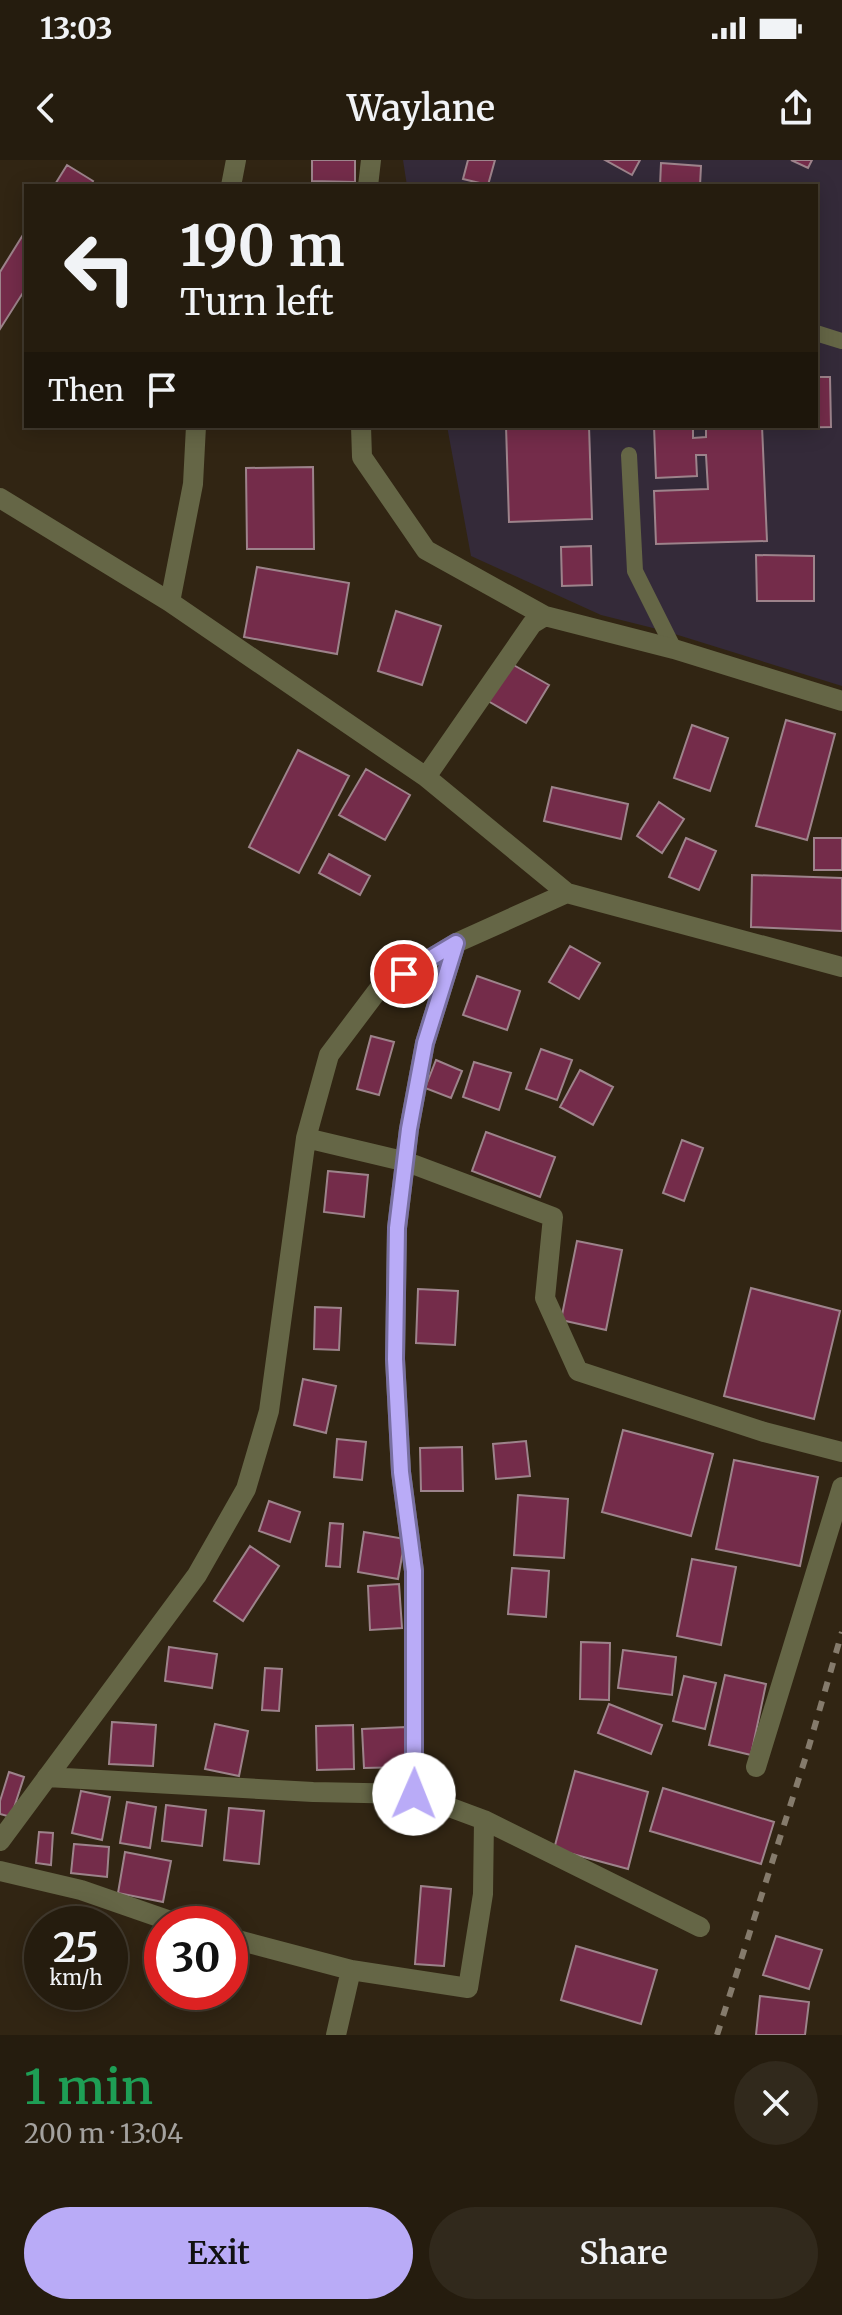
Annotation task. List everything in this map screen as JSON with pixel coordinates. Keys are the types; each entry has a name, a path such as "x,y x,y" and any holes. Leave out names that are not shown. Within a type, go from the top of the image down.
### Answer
{"street":[{"path":"231,184 236,160"},
{"path":"368,184 371,160"},
{"path":"170,602 193,484 196,428"},
{"path":"361,428 362,457 426,550 545,616 674,649 842,701"},
{"path":"0,498 170,602 426,777 567,893 842,967"},
{"path":"426,777 532,624 545,616"},
{"path":"0,1841 197,1575 246,1489 269,1411 306,1138 329,1055 378,990 456,943 567,893"},
{"path":"414,1794 414,1571 401,1472 395,1359 397,1228 409,1129 425,1043 456,943"},
{"path":"306,1138 407,1162 553,1217 545,1298 578,1371 764,1432 842,1452"},
{"path":"756,1767 842,1487"},
{"path":"47,1777 313,1792 414,1794 484,1820 700,1927"},
{"path":"248,1943 351,1970 468,1988 483,1894 484,1820"},
{"path":"0,1871 81,1890 144,1912"},
{"path":"336,2035 351,1970"}],"lane":[{"path":"818,334 842,341"},
{"path":"629,455 635,571 674,649"}],"shaded area":[{"path":"403,160 842,160 842,686 665,631 601,615 471,556 447,428 818,428 818,184 407,184"}],"building":[{"path":"312,160 355,160 355,182 312,181"},
{"path":"468,160 495,160 488,184 463,179"},
{"path":"605,160 640,160 632,175"},
{"path":"791,160 812,160 808,168"},
{"path":"661,163 701,166 700,184 660,184"},
{"path":"67,165 93,181 91,184 55,184"},
{"path":"24,233 24,291 0,329 0,272"},
{"path":"818,377 830,377 831,427 818,427"},
{"path":"506,428 589,428 592,519 509,522"},
{"path":"654,428 693,428 693,438 706,437 706,428 762,428 767,541 656,544 654,491 708,489 706,455 696,455 697,476 656,478"},
{"path":"313,467 314,549 247,549 246,468"},
{"path":"591,546 592,585 562,586 561,547"},
{"path":"756,555 814,556 814,601 757,601"},
{"path":"257,567 349,583 337,654 244,637"},
{"path":"396,611 441,626 422,685 378,671"},
{"path":"510,663 549,685 526,723 488,701"},
{"path":"786,720 835,734 807,840 756,826"},
{"path":"692,725 728,738 710,791 674,778"},
{"path":"298,750 349,776 299,873 249,847"},
{"path":"366,769 410,795 385,840 339,815"},
{"path":"552,787 628,804 621,839 544,821"},
{"path":"659,802 684,819 662,853 637,836"},
{"path":"686,838 716,851 699,890 669,877"},
{"path":"814,838 842,838 842,870 814,870"},
{"path":"329,854 370,876 360,895 319,873"},
{"path":"752,875 842,878 842,931 751,927"},
{"path":"570,946 600,963 579,999 549,982"},
{"path":"477,976 520,991 507,1030 463,1015"},
{"path":"371,1036 394,1042 379,1095 357,1089"},
{"path":"541,1049 572,1060 557,1100 526,1089"},
{"path":"436,1060 462,1071 451,1098 425,1088"},
{"path":"474,1062 511,1073 499,1110 463,1097"},
{"path":"580,1070 613,1087 593,1125 560,1107"},
{"path":"486,1132 555,1157 540,1197 472,1171"},
{"path":"682,1140 703,1148 684,1201 663,1193"},
{"path":"328,1171 368,1175 364,1217 324,1212"},
{"path":"577,1241 622,1250 606,1330 561,1320"},
{"path":"751,1288 840,1311 814,1419 724,1396"},
{"path":"418,1289 458,1291 455,1345 416,1343"},
{"path":"315,1307 341,1308 339,1350 314,1349"},
{"path":"303,1379 336,1386 326,1433 294,1425"},
{"path":"623,1430 713,1454 691,1536 602,1512"},
{"path":"337,1439 366,1442 362,1480 334,1477"},
{"path":"526,1441 530,1476 496,1479 493,1444"},
{"path":"462,1447 463,1491 421,1491 420,1448"},
{"path":"734,1460 818,1477 800,1566 716,1549"},
{"path":"518,1495 568,1499 564,1558 514,1555"},
{"path":"269,1501 300,1512 290,1542 259,1531"},
{"path":"330,1523 343,1524 340,1567 326,1566"},
{"path":"364,1532 405,1539 398,1579 358,1572"},
{"path":"250,1546 279,1566 243,1621 214,1601"},
{"path":"692,1559 736,1567 721,1645 677,1636"},
{"path":"512,1568 549,1571 546,1617 508,1614"},
{"path":"399,1584 402,1628 370,1630 368,1586"},
{"path":"581,1642 610,1643 609,1700 580,1699"},
{"path":"169,1647 217,1654 212,1688 165,1681"},
{"path":"623,1650 676,1657 672,1695 618,1688"},
{"path":"265,1668 282,1669 279,1711 262,1710"},
{"path":"725,1675 766,1684 751,1755 709,1745"},
{"path":"684,1676 716,1683 705,1729 673,1721"},
{"path":"609,1704 662,1725 651,1754 598,1733"},
{"path":"112,1722 156,1725 153,1766 109,1764"},
{"path":"215,1724 248,1731 239,1776 205,1769"},
{"path":"353,1725 354,1769 317,1770 316,1726"},
{"path":"406,1727 407,1767 364,1768 362,1729"},
{"path":"575,1771 648,1792 628,1869 554,1849"},
{"path":"9,1772 24,1777 11,1817 0,1814 0,1801"},
{"path":"663,1788 774,1822 761,1864 650,1831"},
{"path":"81,1791 110,1797 102,1840 72,1833"},
{"path":"127,1802 156,1807 150,1848 120,1843"},
{"path":"166,1805 206,1810 202,1846 162,1841"},
{"path":"229,1808 264,1811 259,1864 224,1860"},
{"path":"39,1832 53,1833 51,1865 36,1863"},
{"path":"74,1844 109,1847 107,1877 71,1873"},
{"path":"125,1852 171,1861 163,1902 118,1893"},
{"path":"421,1886 451,1889 444,1966 415,1964"},
{"path":"776,1936 822,1950 809,1989 763,1975"},
{"path":"576,1946 657,1970 641,2024 561,2000"},
{"path":"760,1996 809,2002 805,2035 756,2035"}],"railway":[{"path":"717,2035 807,1753 842,1632"}],"route":[{"path":"404,974 456,943 425,1043 409,1129 397,1228 395,1359 401,1472 414,1571 414,1794"}]}
